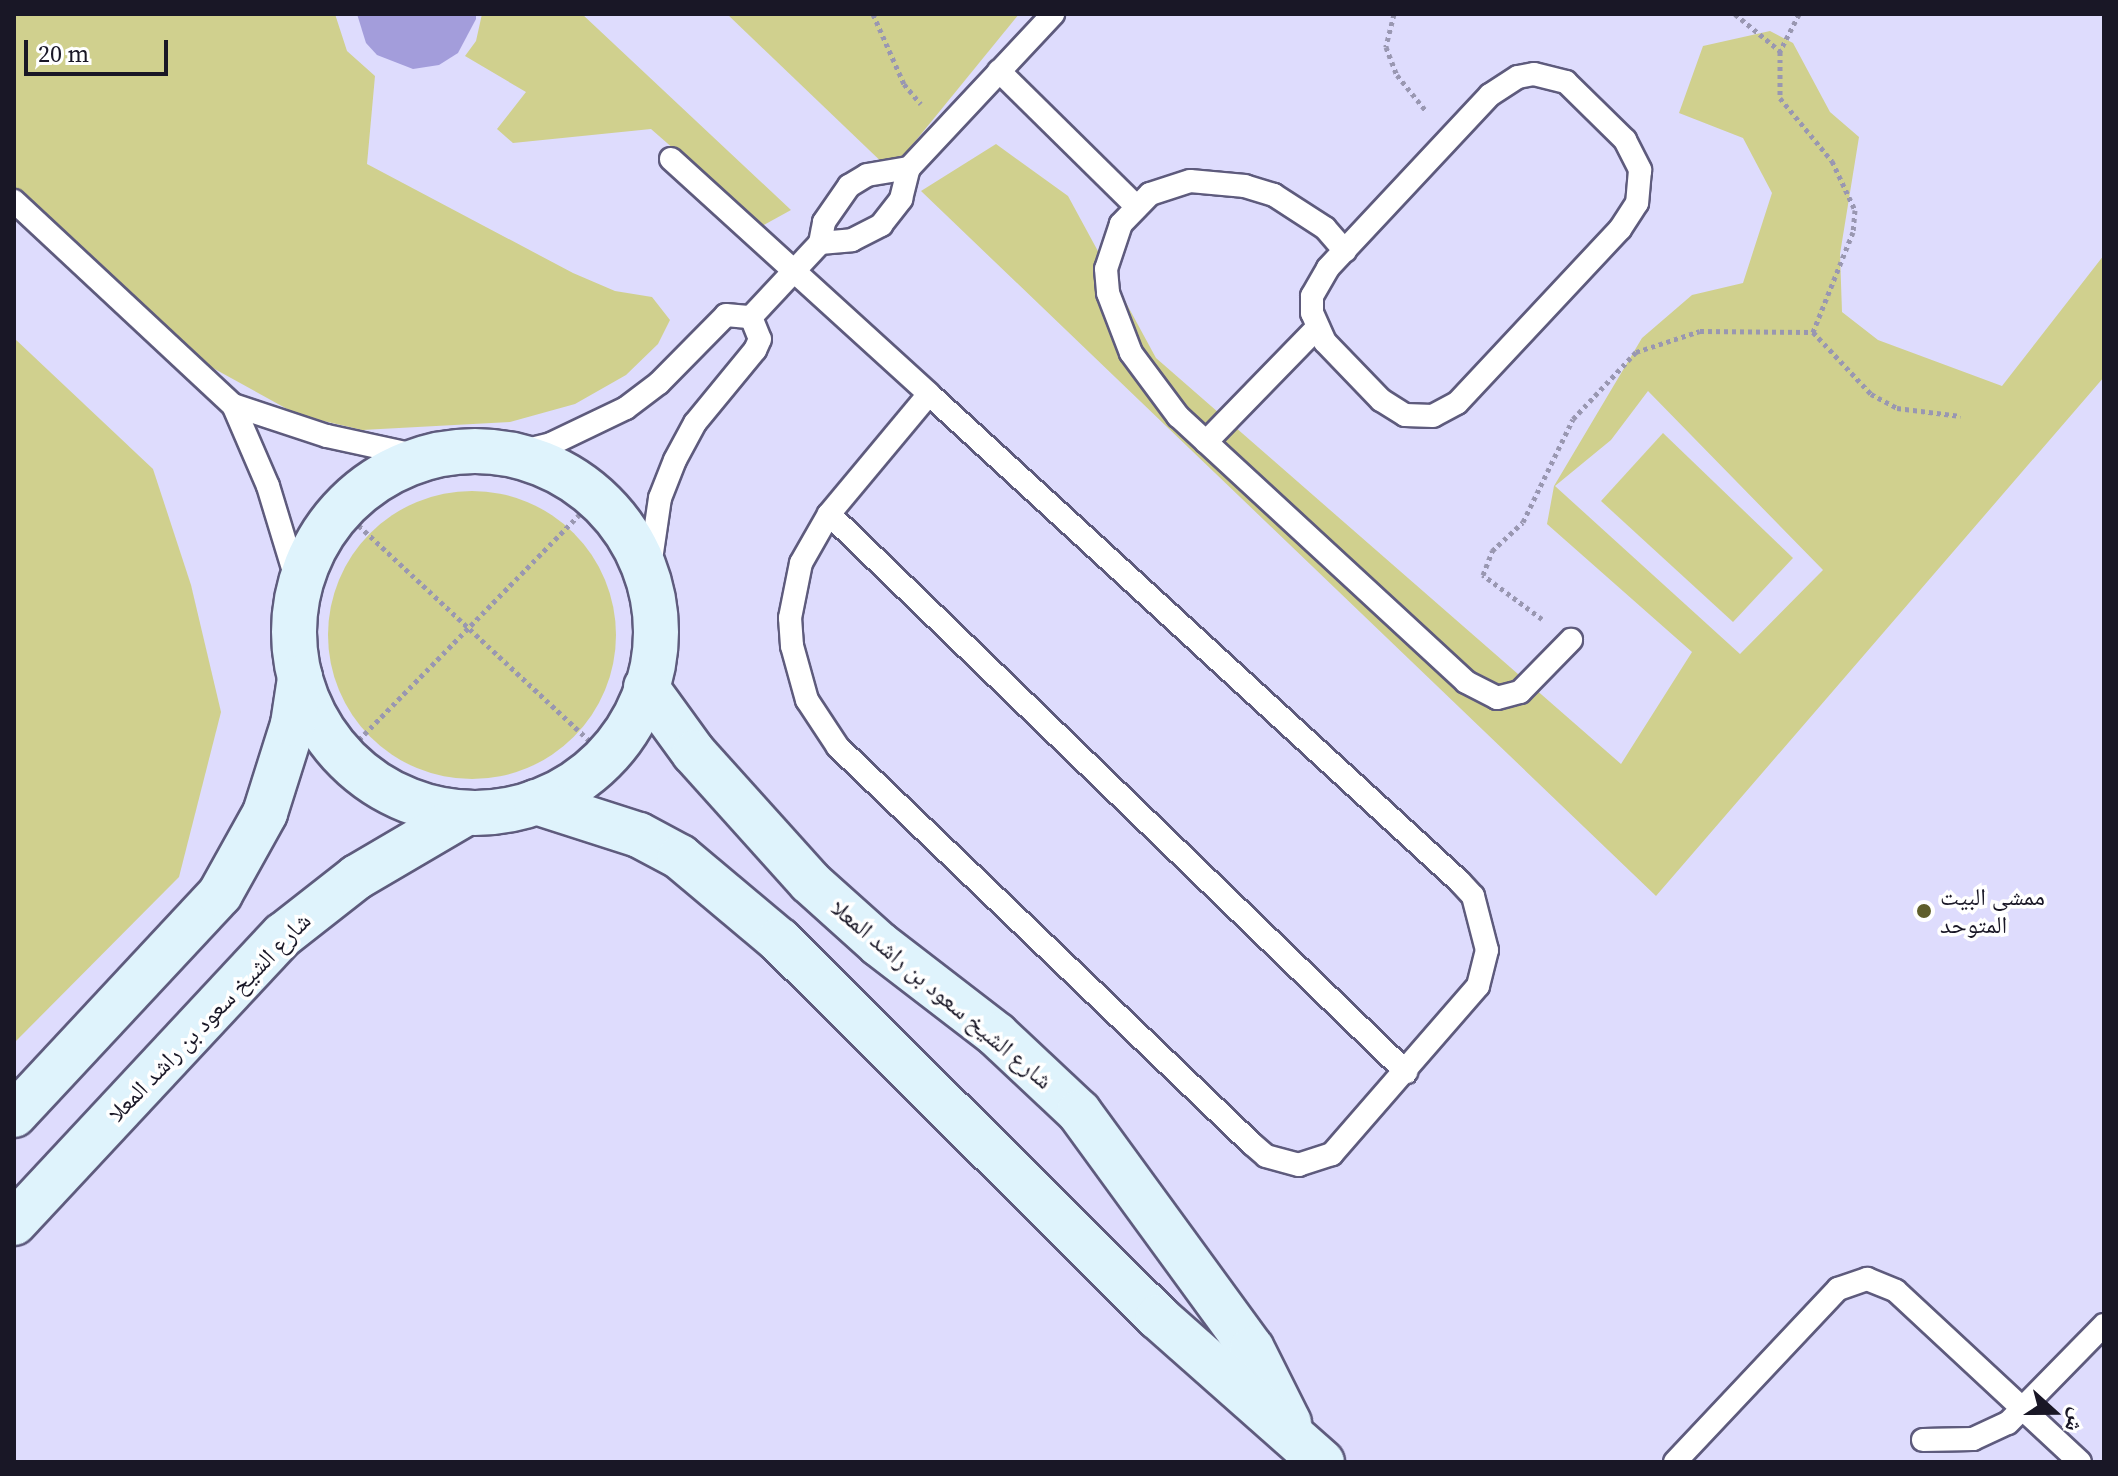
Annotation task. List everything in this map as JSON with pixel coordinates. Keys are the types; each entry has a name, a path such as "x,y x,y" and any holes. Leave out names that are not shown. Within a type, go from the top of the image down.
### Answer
{"street":[{"path":"482,450 511,454 552,467 597,497 619,521 648,580 655,627 646,687 631,723 606,756 562,791 536,802 502,812 466,813 399,797 342,757 316,720 300,678 294,633 299,588 316,547 341,509 366,487 424,457 482,450"},
{"path":"14,1115 220,894 265,813 293,724 300,678"},
{"name":"شارع الشيخ سعود بن راشد المعلا","path":"646,687 694,753 810,882 879,944 997,1035 1079,1112 1252,1349 1308,1449"},
{"name":"شارع الشيخ سعود بن راشد المعلا","path":"536,802 639,835 680,857 779,940 1158,1317 1308,1449"},
{"name":"شارع الشيخ سعود بن راشد المعلا","path":"14,1223 283,935 357,877 466,813"}],"lane":[{"path":"820,243 852,240 881,225 901,199 909,168 1053,14"},
{"path":"999,71 1136,206"},
{"path":"1526,75 1551,76 1579,92 1634,154 1640,170 1637,203 1620,229 1446,411 1419,417 1392,409 1316,329 1312,296 1318,281 1454,134 1503,84 1526,75"},
{"path":"671,159 929,394 1473,896 1486,931 1485,968 1468,1001 1332,1154 1299,1165 1266,1156 838,747 807,700 792,646 790,618 801,563 829,514 929,394"},
{"path":"751,317 820,243 824,222 849,186 867,175 909,168"},
{"path":"1345,251 1301,209 1245,186 1190,181 1158,191 1136,206 1111,246 1108,293 1131,353 1152,387 1206,442 1485,695 1520,692 1571,640"},
{"path":"14,201 233,405 268,486 299,588"},
{"path":"511,454 551,444 626,408 659,383 726,315 751,317"},
{"path":"648,580 660,498 675,460 695,423 755,350 760,339 751,317"},
{"path":"1206,442 1316,329"},
{"path":"233,405 327,436 424,457"},
{"path":"829,514 1406,1072"},
{"path":"1675,1462 1838,1289 1867,1279 1896,1291 2068,1458"},
{"path":"1923,1440 1973,1439 2023,1411 2104,1325"}],"path":[{"path":"873,14 904,84 944,131"},
{"path":"1394,14 1386,47 1397,75 1413,98 1454,134"},
{"path":"1735,14 1780,51"},
{"path":"1799,14 1780,51 1780,98 1832,161 1855,210 1853,232 1813,332"},
{"path":"1571,640 1483,575 1492,551 1523,522 1573,419 1636,352 1700,331 1813,332 1871,394 1897,408 1961,416"},
{"path":"342,757 597,497"},
{"path":"341,509 606,756"}],"green space":[{"path":"14,14 335,14 347,51 375,76 367,164 573,273 615,291 652,297 670,320 658,344 626,375 575,404 510,422 362,430 298,415 191,356 14,193"},
{"path":"482,14 582,14 791,210 762,226 651,129 513,143 497,129 526,92 465,56 476,41"},
{"path":"727,14 1019,14 891,171"},
{"path":"1770,31 1793,43 1830,112 1859,137 1840,254 1842,312 1878,340 2002,386 2104,255 2104,377 1656,896 921,191 996,144 1068,196 1156,358 1621,764 1692,652 1547,524 1554,486 1642,338 1692,295 1743,283 1772,193 1743,138 1679,113 1703,46","holes":["1648,391 1823,570 1740,654 1555,486 1611,440"]},
{"path":"14,338 153,469 191,585 221,712 179,877 14,1043"},
{"path":"1663,433 1793,558 1733,622 1601,501"},
{"path":"472,491 500,494 527,502 574,533 605,580 613,607 616,635 613,663 605,690 574,737 527,768 500,776 472,779 444,776 417,768 370,737 339,690 331,663 328,635 331,607 339,580 370,533 417,502 444,494"}],"building":[{"path":"357,14 476,14 476,19 458,53 439,65 413,69 377,55 366,43"}],"place":[{"name":"ممشى البيت المتوحد","path":"1924,911"}]}
